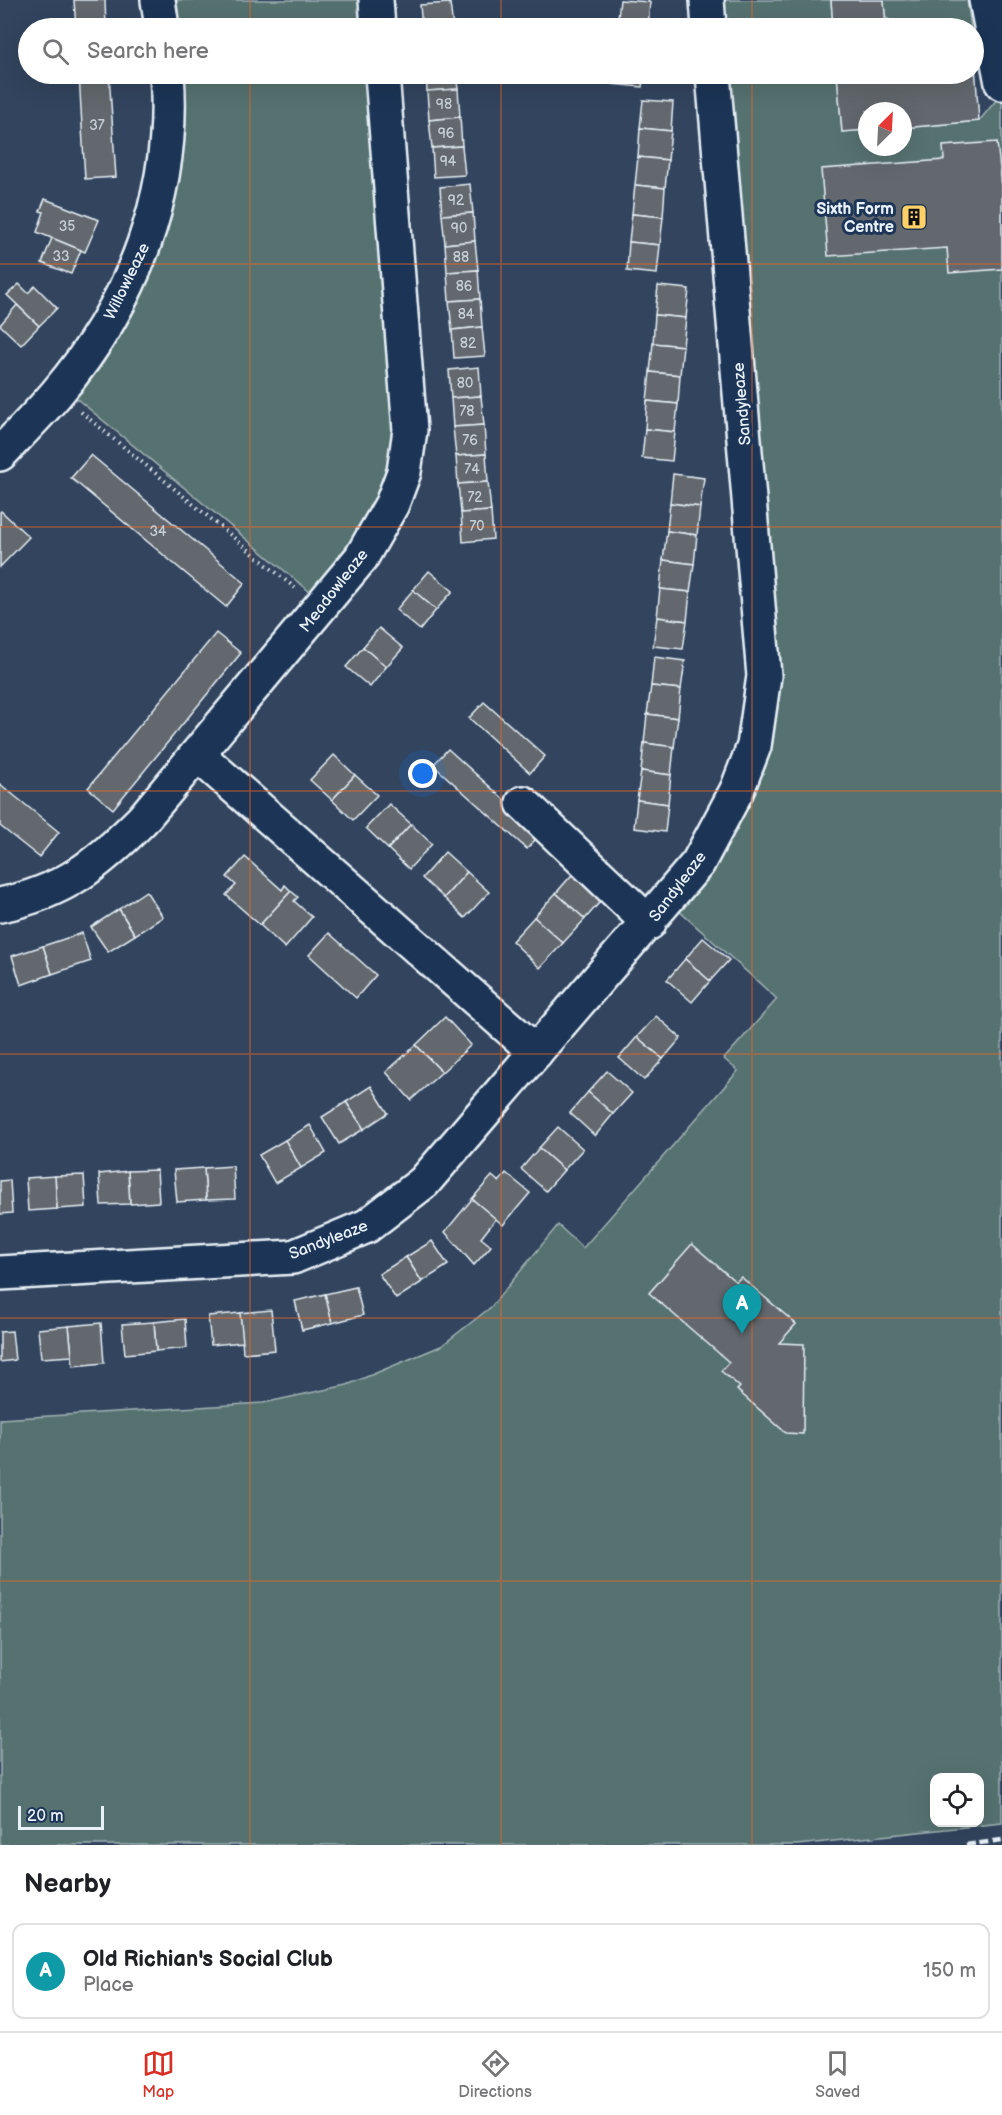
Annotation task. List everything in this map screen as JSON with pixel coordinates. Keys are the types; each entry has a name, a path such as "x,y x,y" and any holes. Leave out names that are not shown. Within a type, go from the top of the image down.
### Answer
{"street":[{"path":"158,0 161,18"},
{"path":"376,0 377,18"},
{"path":"707,0 708,18"},
{"path":"986,0 1002,83"},
{"name":"Willowleaze","path":"0,454 57,393 106,324 135,271 155,215 166,157 170,111 168,84"},
{"name":"Meadowleaze","path":"0,905 25,900 67,883 109,853 198,755 320,609 361,558 392,504 404,472 410,430 383,84"},
{"name":"Sandyleaze","path":"0,1274 293,1257 367,1226 424,1182 649,923 698,863 737,790 754,746 764,676 714,84"},
{"path":"198,755 537,1052"},
{"path":"522,803 649,923"}],"path":[{"path":"57,393 320,609"}],"green space":[{"path":"169,0 366,0 367,18 172,18"},
{"path":"707,0 831,0 832,18 708,18"},
{"path":"884,0 967,0 970,18 887,18"},
{"path":"176,84 372,84 396,428 388,469 374,503 355,534 310,592 70,393 115,330"},
{"path":"714,84 838,84 842,132 858,131 858,156 912,156 912,127 979,121 1002,93 1002,1823 984,1825 984,1773 930,1773 930,1827 965,1827 797,1845 0,1845 0,1419 263,1403 347,1385 441,1346 491,1307 558,1225 583,1248 738,1071 724,1059 777,999 668,901 754,746"}],"building":[{"path":"74,0 105,0 106,18 75,18"},
{"path":"620,0 650,2 649,18 618,18"},
{"path":"831,0 884,0 885,18 832,18"},
{"path":"450,3 452,18 421,18 420,5"},
{"path":"80,84 110,84 116,177 85,179"},
{"path":"427,84 457,84 458,89 427,91"},
{"path":"612,84 642,84 642,87"},
{"path":"838,84 976,84 979,121 912,127 912,102 858,102 858,131 842,132"},
{"path":"458,89 460,117 429,120 427,91"},
{"path":"643,100 673,102 671,131 640,128"},
{"path":"460,117 462,146 432,148 429,120"},
{"path":"640,128 671,131 668,160 638,157"},
{"name":"Sixth Form Centre","path":"997,142 1002,187 1002,269 949,273 947,248 828,256 821,169 944,160 943,146"},
{"path":"462,146 465,175 434,177 432,148"},
{"path":"638,157 668,160 665,188 635,185"},
{"path":"470,184 473,213 442,215 440,187"},
{"path":"635,185 665,188 663,217 632,214"},
{"path":"45,199 99,220 85,252 37,232 44,212 40,211"},
{"path":"473,213 475,241 445,244 442,215"},
{"path":"632,214 663,217 660,245 629,242"},
{"path":"52,238 81,250 71,274 42,263"},
{"path":"475,241 478,270 447,272 445,244"},
{"path":"629,242 660,245 657,274 627,271"},
{"path":"478,270 480,299 449,301 447,272"},
{"path":"19,284 28,293 35,286 57,308 39,326 7,295"},
{"path":"658,286 689,289 686,318 655,315"},
{"path":"480,299 482,327 452,330 449,301"},
{"path":"17,305 39,326 21,345 0,325"},
{"path":"655,315 686,318 683,346 653,343"},
{"path":"482,327 485,356 454,358 452,330"},
{"path":"653,343 683,346 680,375 650,372"},
{"path":"479,367 481,396 451,398 449,370"},
{"path":"650,372 680,375 678,404 647,401"},
{"path":"481,396 484,425 453,427 451,398"},
{"path":"647,401 678,404 675,432 645,429"},
{"path":"484,425 486,454 456,456 453,427"},
{"path":"645,429 675,432 672,461 642,458"},
{"path":"486,454 488,482 458,484 456,456"},
{"path":"91,455 245,583 226,607 71,478"},
{"path":"673,474 704,478 700,507 670,503"},
{"path":"488,482 491,511 461,513 458,484"},
{"path":"670,503 700,507 697,535 667,531"},
{"path":"491,511 493,539 463,542 461,513"},
{"path":"0,512 29,537 0,567"},
{"path":"667,531 697,535 694,564 663,560"},
{"path":"663,560 694,564 690,592 660,589"},
{"path":"429,571 453,591 436,610 413,590"},
{"path":"660,589 690,592 687,621 657,617"},
{"path":"413,590 436,610 420,630 396,610"},
{"path":"657,617 687,621 683,649 653,646"},
{"path":"379,628 403,648 386,667 363,647"},
{"path":"216,633 241,653 113,809 88,788"},
{"path":"363,647 386,667 370,687 346,667"},
{"path":"654,657 685,661 681,689 651,686"},
{"path":"651,686 681,689 678,718 647,714"},
{"path":"484,702 545,756 530,773 469,718"},
{"path":"647,714 678,718 674,747 644,743"},
{"path":"644,743 674,747 671,775 641,771"},
{"path":"448,749 541,833 527,849 433,765"},
{"path":"334,755 355,775 332,800 310,780"},
{"path":"641,771 671,775 668,804 637,800"},
{"path":"355,775 377,795 353,820 332,800"},
{"path":"0,784 59,832 39,857 0,826"},
{"path":"637,800 668,804 665,832 634,828"},
{"path":"389,804 411,824 388,849 366,828"},
{"path":"411,824 432,844 409,869 388,849"},
{"path":"445,852 467,872 444,898 422,878"},
{"path":"245,857 282,890 285,885 291,891 260,925 226,895 236,885 227,877"},
{"path":"577,869 606,895 585,919 556,893"},
{"path":"467,872 489,892 465,918 444,898"},
{"path":"146,891 163,917 135,935 119,909"},
{"path":"291,891 298,897 294,901 312,917 285,948 260,925"},
{"path":"556,893 585,919 563,943 534,917"},
{"path":"119,909 135,935 108,952 91,927"},
{"path":"534,917 563,943 540,968 512,941"},
{"path":"82,933 91,961 52,974 43,946"},
{"path":"329,933 376,975 356,998 309,955"},
{"path":"703,938 729,960 710,981 685,959"},
{"path":"43,946 52,974 21,985 12,956"},
{"path":"685,959 710,981 692,1002 667,980"},
{"path":"656,1016 681,1038 663,1059 637,1037"},
{"path":"445,1017 471,1045 442,1072 416,1045"},
{"path":"637,1037 663,1059 644,1080 619,1058"},
{"path":"416,1045 442,1072 411,1100 386,1072"},
{"path":"607,1071 632,1093 613,1114 588,1092"},
{"path":"371,1086 388,1113 364,1129 346,1102"},
{"path":"588,1092 613,1114 595,1136 570,1113"},
{"path":"346,1102 364,1129 339,1144 322,1117"},
{"path":"310,1125 326,1153 301,1168 285,1140"},
{"path":"558,1127 583,1149 564,1170 539,1148"},
{"path":"285,1140 301,1168 275,1183 259,1155"},
{"path":"539,1148 564,1170 546,1191 521,1169"},
{"path":"233,1166 235,1199 206,1200 204,1168"},
{"path":"204,1168 206,1200 177,1202 174,1170"},
{"path":"157,1170 159,1202 130,1204 128,1171"},
{"path":"128,1171 130,1204 101,1205 99,1174"},
{"path":"506,1173 530,1193 503,1225 472,1199 492,1176 499,1182"},
{"path":"84,1175 86,1207 57,1209 55,1176"},
{"path":"55,1176 57,1209 28,1211 26,1178"},
{"path":"10,1180 12,1213 0,1214 0,1181"},
{"path":"472,1199 496,1219 481,1238 491,1246 474,1265 445,1232"},
{"path":"432,1241 448,1265 422,1282 406,1257"},
{"path":"692,1244 736,1282 741,1277 796,1324 779,1343 804,1344 803,1434 786,1433 737,1390 740,1387 721,1371 729,1362 649,1293"},
{"path":"406,1257 422,1282 396,1299 379,1274"},
{"path":"356,1287 363,1315 332,1323 325,1294"},
{"path":"325,1294 332,1323 302,1330 295,1301"},
{"path":"271,1310 275,1350 243,1353 240,1313"},
{"path":"240,1313 243,1342 211,1345 208,1316"},
{"path":"185,1319 187,1348 156,1351 154,1322"},
{"path":"154,1322 156,1351 125,1354 122,1324"},
{"path":"101,1323 104,1363 73,1366 69,1326"},
{"path":"69,1326 72,1356 41,1358 38,1329"},
{"path":"12,1331 15,1360 0,1362 0,1332"}],"railway":[{"path":"966,1845 1002,1840"}],"place":[{"name":"Sixth Form Centre","path":"914,217"},
{"name":"Old Richian's Social Club","path":"742,1334"}]}
